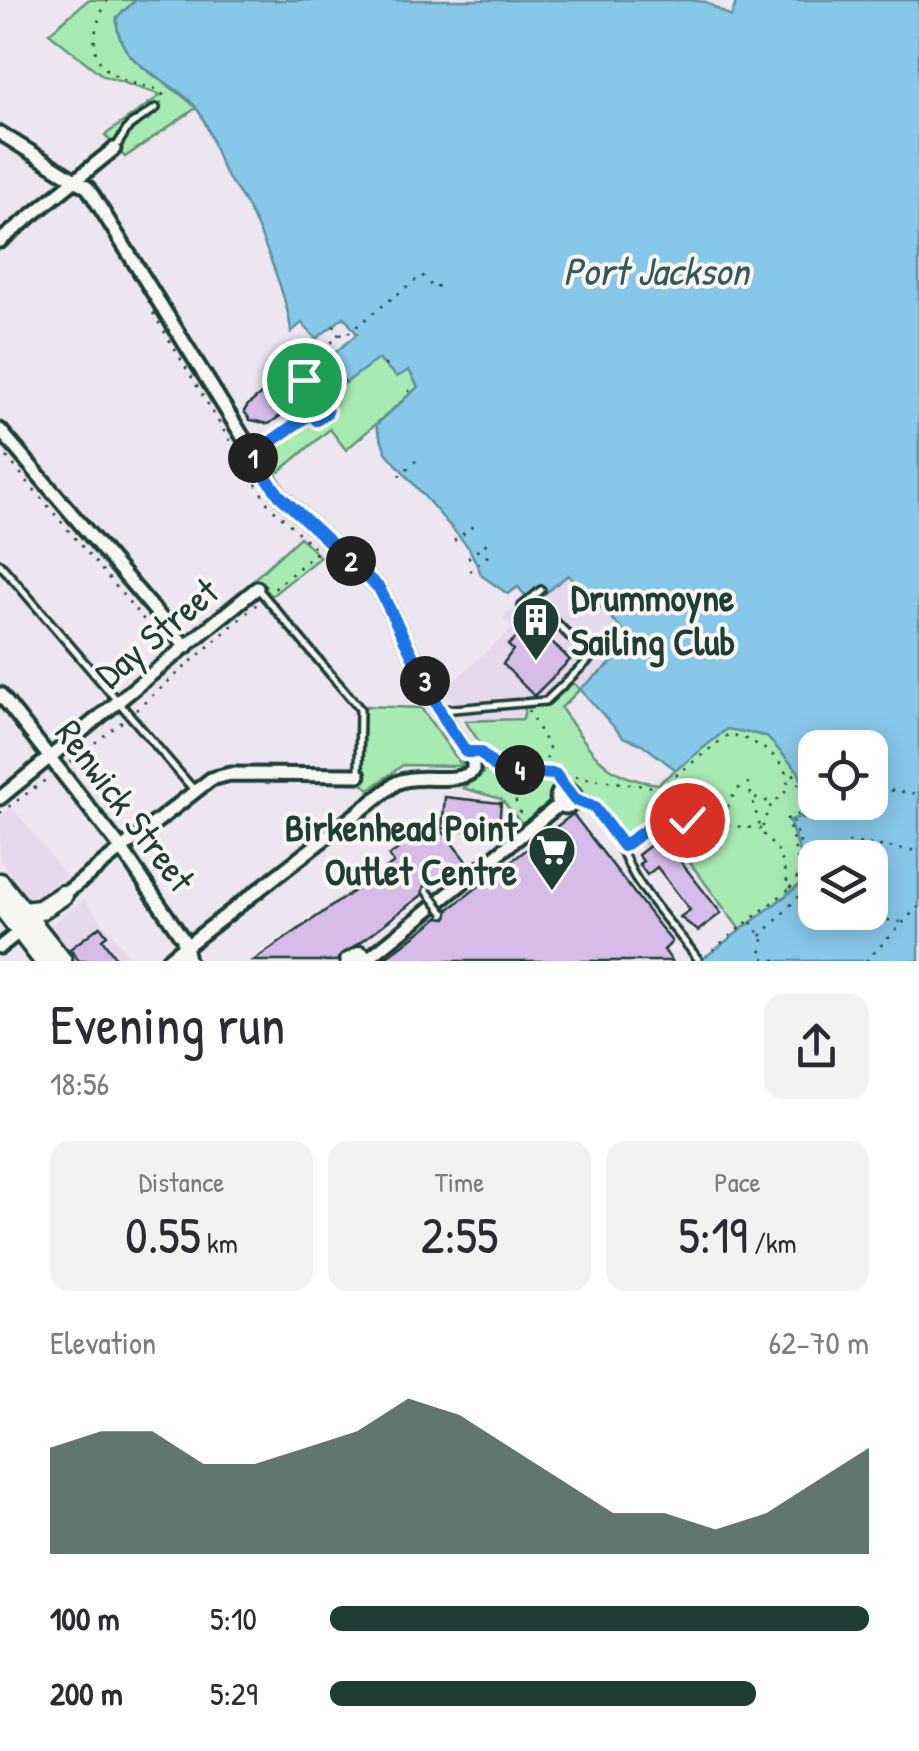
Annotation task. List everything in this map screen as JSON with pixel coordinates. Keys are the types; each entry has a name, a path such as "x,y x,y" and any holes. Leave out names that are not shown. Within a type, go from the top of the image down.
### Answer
{"highway":[{"path":"0,883 44,961"},
{"path":"22,921 64,895"},
{"path":"0,904 62,961"}],"street":[{"path":"0,133 88,188 251,456 279,495 379,588 440,710 466,752 471,773 418,777 396,784 186,955 168,961"},
{"path":"0,241 114,149"},
{"path":"0,430 186,647"},
{"name":"Day Street","path":"0,798 186,647 261,592"},
{"name":"Renwick Street","path":"0,694 122,851 183,938 186,955"},
{"path":"64,895 194,790 230,774 358,775"},
{"path":"564,789 572,792 575,800 569,806 560,804 558,796 564,789"},
{"path":"350,956 370,959 560,804"},
{"path":"0,946 22,921"}],"lane":[{"path":"114,149 130,126 156,108"},
{"path":"148,114 154,122"},
{"path":"251,456 270,440"},
{"path":"0,564 194,790"},
{"path":"522,606 541,590"},
{"path":"261,592 360,709 358,775"},
{"path":"440,710 546,700 591,658 538,604"},
{"path":"575,800 594,807 623,846 634,875 698,960"},
{"path":"427,891 444,913"}],"path":[{"path":"107,0 93,39 102,67 112,75 159,90 164,99 156,108"},
{"path":"270,440 311,413 317,420 327,409 320,401 308,397 301,368 339,336 333,328 343,336 371,313 374,316 422,275 434,289 440,284"},
{"path":"294,388 304,380"},
{"path":"320,401 345,380"},
{"path":"0,450 166,646"},
{"path":"399,476 416,461"},
{"path":"454,541 474,526"},
{"path":"468,558 487,543"},
{"path":"0,813 129,716 261,592 318,551"},
{"path":"470,571 491,553"},
{"path":"524,705 548,748 544,772"},
{"path":"532,728 538,726"},
{"path":"471,773 544,772 660,788 729,734 758,740 784,772 787,790 774,803 761,829"},
{"path":"466,752 480,752 500,771 530,830"},
{"path":"792,770 798,776"},
{"path":"555,774 564,789"},
{"path":"706,807 728,808 736,790 748,784 752,812 768,845 780,854 789,889"},
{"path":"623,846 698,789 706,807 704,822 683,846 663,818"},
{"path":"888,790 919,794"},
{"path":"753,798 774,803"},
{"path":"698,960 789,889 802,874 786,818 798,814"},
{"path":"663,818 761,829"},
{"path":"762,936 813,882 792,822 798,820"},
{"path":"888,847 919,851"},
{"path":"464,863 481,884"},
{"path":"866,961 918,906"},
{"path":"749,920 762,936 761,958 784,961"},
{"path":"888,920 904,922"}],"shaded area":[{"path":"568,575 636,644 580,689 572,683 551,703 523,719 465,721 444,689 512,629 503,618 525,597 532,604"},
{"path":"12,807 66,876 33,903 0,860 0,817"},
{"path":"84,899 131,958 78,961 50,926"}],"green space":[{"path":"88,0 136,0 117,17 124,47 145,69 196,108 125,157 105,135 161,95 103,76 49,33"},
{"path":"378,358 409,369 418,387 346,450 330,429 279,472 262,444 306,405 302,383 323,363 340,387"},
{"path":"300,537 320,557 269,598 254,579"},
{"path":"573,683 580,689 561,708 600,760 624,776 658,784 727,728 766,736 798,771 798,818 789,821 798,846 798,886 741,931 661,824 631,845 596,800 567,785 559,787 546,810 525,827 501,799 463,788 483,774 478,740 465,721 523,719 525,708 551,703"},
{"path":"365,706 421,708 462,766 403,765 370,789 362,784"}],"water":[{"name":"Port Jackson","path":"136,0 689,0 706,2 731,17 737,0 919,0 919,961 700,961 798,886 798,930 888,930 888,840 798,840 798,847 789,821 798,817 888,820 888,730 798,730 798,771 766,736 727,729 676,770 642,744 623,737 580,689 636,643 568,575 532,604 518,587 508,594 482,576 469,548 386,452 376,425 418,387 409,370 397,377 378,359 340,387 323,363 357,334 344,317 316,339 302,323 291,332 261,235 223,169 201,116 189,100 132,57 118,33 117,17"}],"building":[{"path":"286,373 301,401 269,424 250,420 244,411 248,405"},
{"name":"Drummoyne Sailing Club","path":"539,629 570,660 534,696 503,664 513,650 508,645 517,637 524,643"},
{"path":"445,797 501,803 498,835 442,828"},
{"name":"Birkenhead Point Outlet Centre","path":"573,814 672,942 664,950 672,961 382,961 439,917 447,918 449,909"},
{"path":"434,820 466,861 432,887 424,886 422,895 336,961 253,961 394,863 389,856 398,849 400,834 414,824 425,827"},
{"path":"661,837 721,913 698,931 680,917 690,910 657,867 647,875 639,864 643,861 638,855"},
{"path":"100,926 107,935 102,939 118,961 79,961 70,949"}],"place":[{"name":"Drummoyne Sailing Club","path":"536,662"},
{"name":"Birkenhead Point Outlet Centre","path":"552,892"}],"route":[{"path":"304,380 308,397 320,401 327,412 317,420 311,413 251,456 279,495 379,588 444,719 466,752 480,752 500,771 555,774 575,800 594,807 623,846 663,818 687,820"}]}
